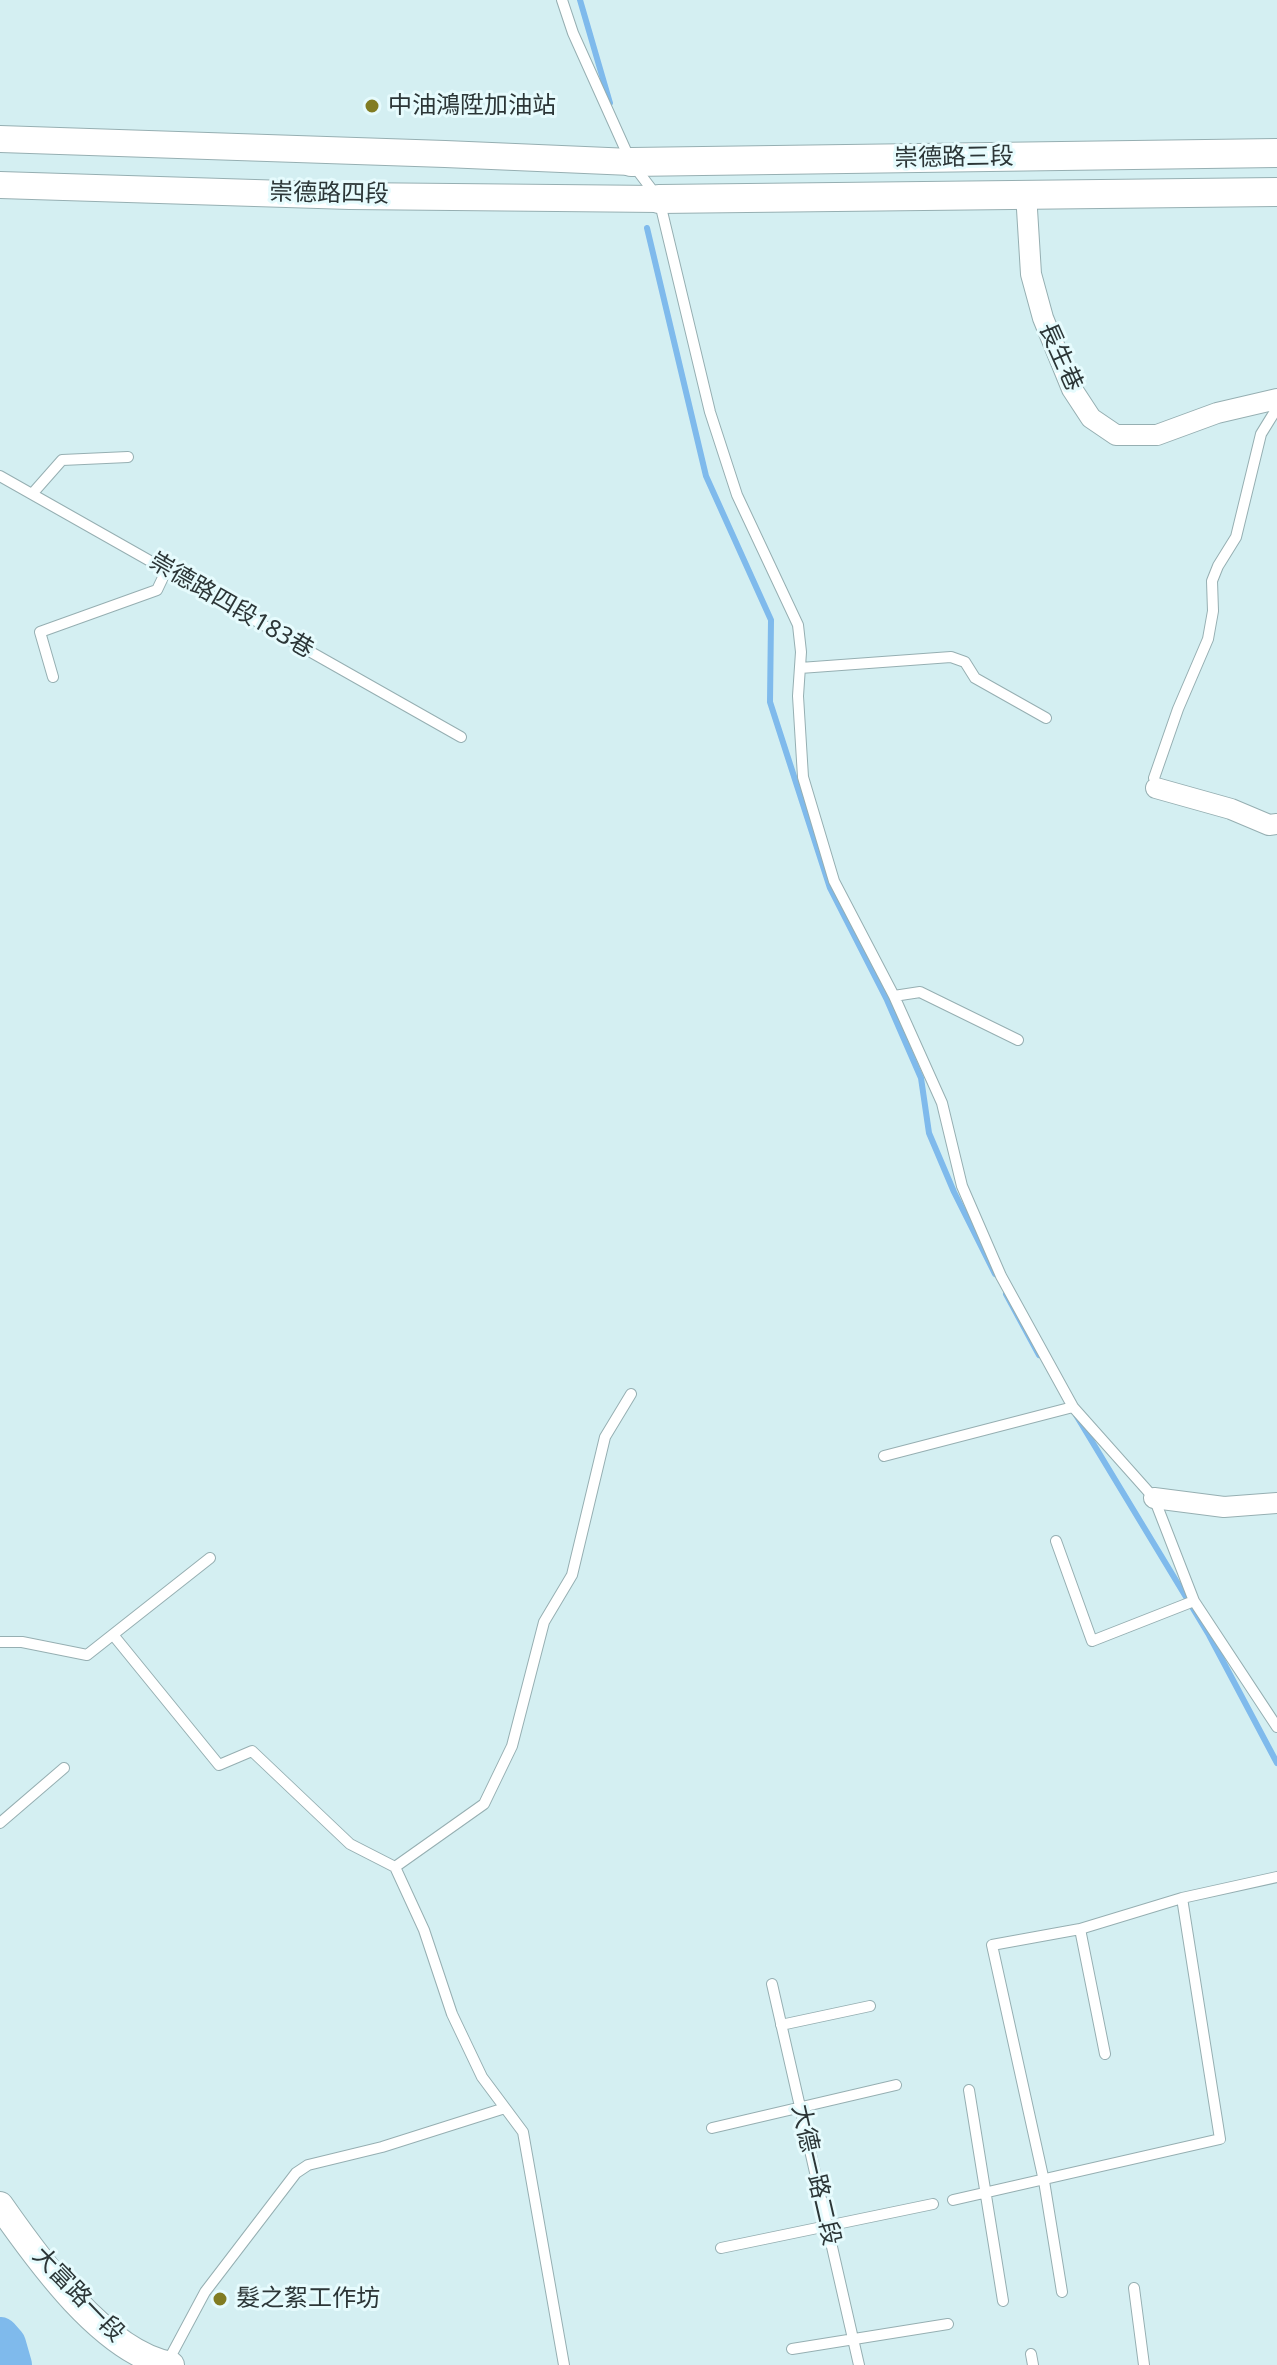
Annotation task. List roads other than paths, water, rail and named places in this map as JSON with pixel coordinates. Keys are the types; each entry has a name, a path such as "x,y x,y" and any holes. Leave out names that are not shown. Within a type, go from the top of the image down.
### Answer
{"main road":[{"name":"崇德路三段","path":"631,162 1277,153"},
{"name":"崇德路三段","path":"659,199 1277,192"}],"street":[{"name":"崇德路四段","path":"0,139 631,162"},
{"name":"崇德路四段","path":"0,185 350,196 659,199"},
{"name":"長生巷","path":"1026,193 1031,274 1043,318 1072,389 1091,418 1116,435 1157,435 1217,413 1277,399"},
{"path":"1155,783 1269,825 1277,824"},
{"path":"1154,1498 1224,1507 1277,1503"},
{"name":"大富路一段","path":"0,2205 42,2265 108,2334 142,2356 168,2365"}],"lane":[{"path":"562,0 573,33 631,162 659,199 710,412 737,495 798,625 803,777 834,881 894,996 942,1103 962,1186 995,1264 1073,1407 1154,1498 1194,1601 1277,1727"},
{"path":"1155,783 1178,709 1208,639 1213,611 1212,581 1236,537 1261,434 1277,408"},
{"path":"32,494 62,460 128,457"},
{"name":"崇德路四段183巷","path":"0,476 461,737"},
{"path":"53,677 40,632 157,590 167,569"},
{"path":"800,668 951,657 965,662 975,678 1046,718"},
{"path":"894,996 920,992 1018,1040"},
{"path":"395,1867 484,1804 512,1746 544,1622 572,1575 605,1437 631,1394"},
{"path":"884,1456 1073,1407"},
{"path":"1056,1541 1092,1641 1194,1601"},
{"path":"0,1642 22,1642 87,1655 210,1558"},
{"path":"114,1636 219,1765 252,1751 350,1844 395,1867 424,1930 452,2014 482,2077 523,2132 564,2365"},
{"path":"0,1823 64,1768"},
{"path":"1062,2292 1044,2181 992,1945 1080,1929 1182,1898 1277,1877"},
{"path":"953,2200 1220,2139 1182,1898"},
{"path":"1080,1929 1105,2054"},
{"name":"大德一路二段","path":"772,1984 859,2365"},
{"path":"781,2025 870,2006"},
{"path":"712,2128 896,2085"},
{"path":"969,2090 1003,2301"},
{"path":"168,2365 205,2292 296,2173 308,2165 382,2147 505,2108"},
{"path":"721,2248 933,2204"},
{"path":"1134,2288 1144,2365"},
{"path":"792,2349 948,2324"}],"waterway":[{"path":"580,0 610,103"},
{"path":"647,228 706,476 771,620 770,702 830,888 887,1000 921,1078 929,1133 995,1274"},
{"path":"1006,1294 1039,1355"},
{"path":"1076,1415 1209,1635 1277,1763"},
{"path":"0,2336 7,2344 13,2365"}],"place":[{"name":"中油鴻陞加油站","path":"372,106"},
{"name":"髮之絮工作坊","path":"220,2299"}]}
